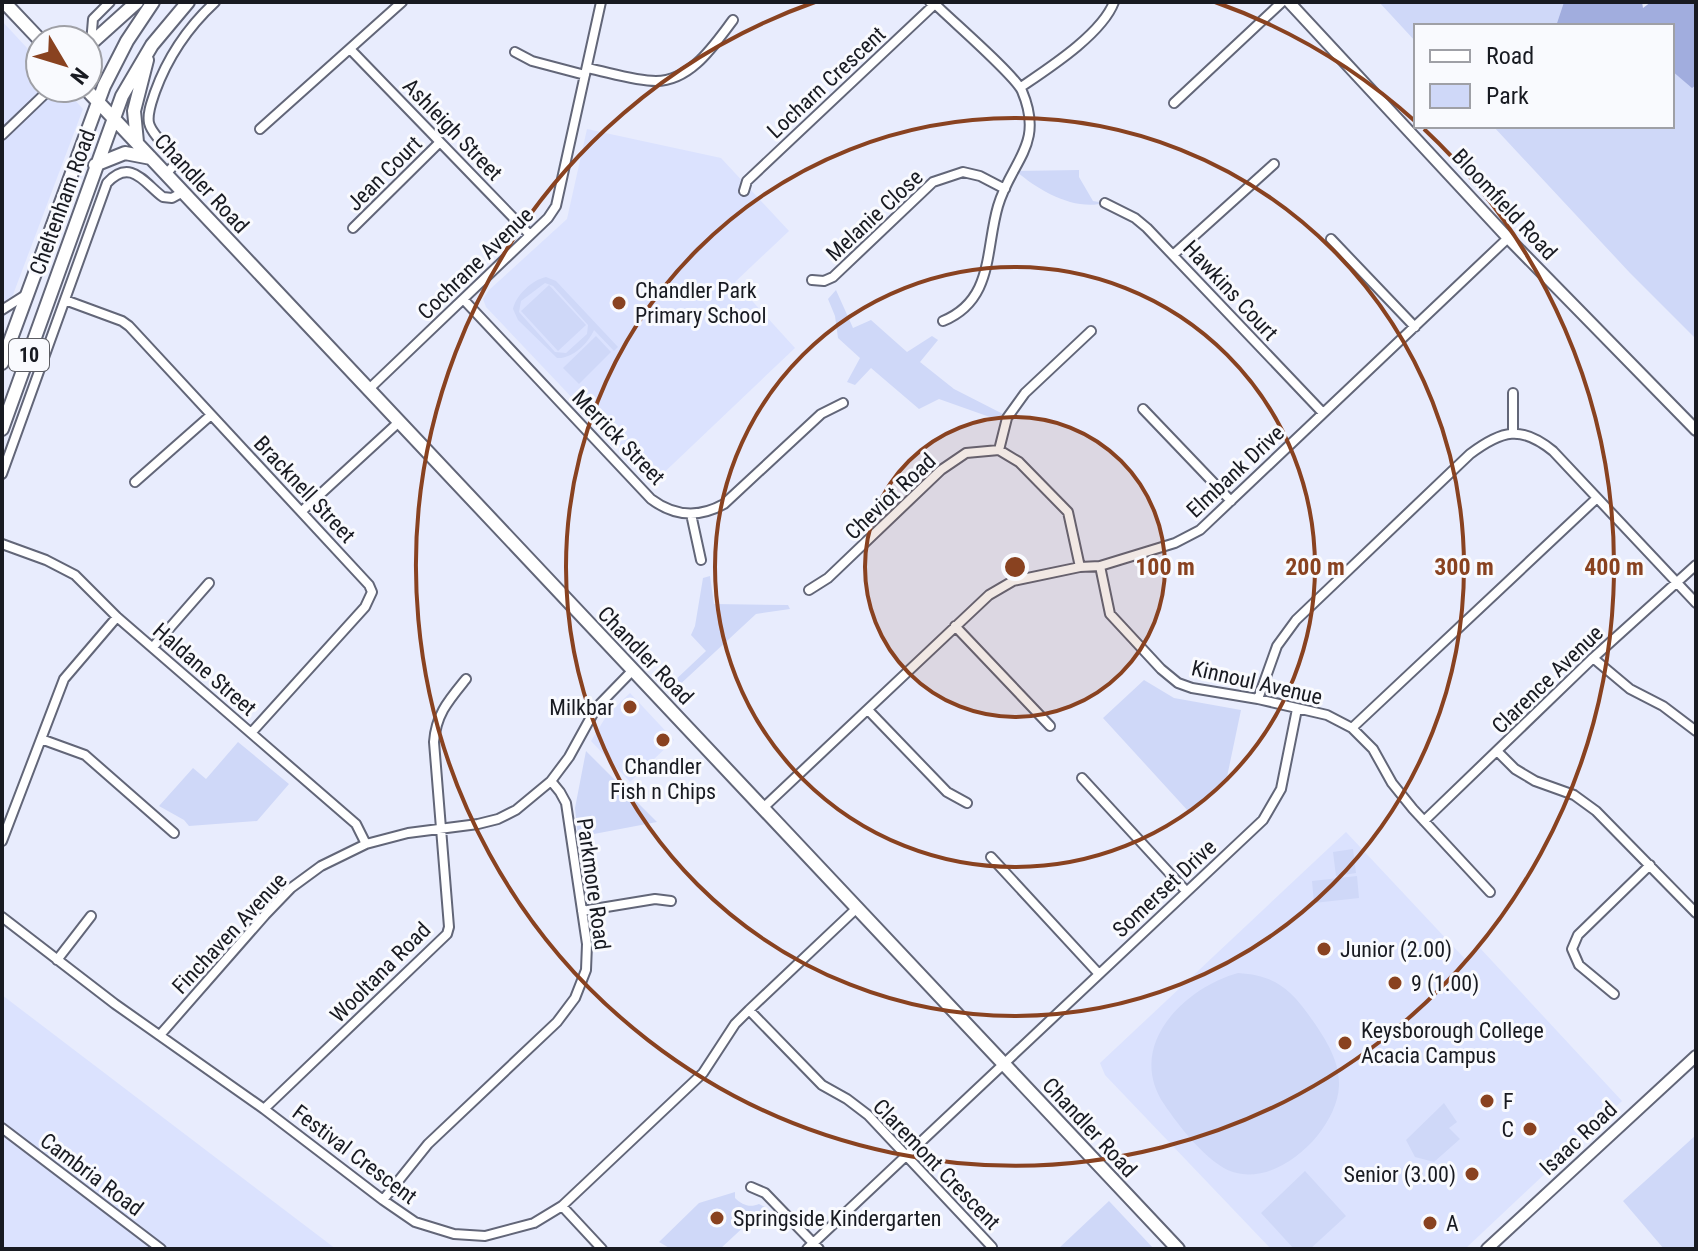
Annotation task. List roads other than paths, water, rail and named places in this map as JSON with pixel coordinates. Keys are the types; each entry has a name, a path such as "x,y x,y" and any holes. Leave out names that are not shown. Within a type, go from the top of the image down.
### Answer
{"main road":[{"path":"4,2 25,24"},
{"path":"104,32 137,2"},
{"name":"Cheltenham Road","path":"104,87 127,41 153,2"},
{"name":"Cheltenham Road","path":"2,429 95,165 131,76 188,2"},
{"path":"137,142 135,103 152,45"},
{"name":"Cheltenham Road","path":"2,363 96,104"},
{"name":"Chandler Road","path":"100,104 1178,1249"},
{"path":"95,165 125,153 151,158"}],"street":[{"path":"92,24 93,19 110,2"},
{"path":"166,174 177,158 151,128 148,118 150,108 164,68 177,44 215,2"},
{"path":"260,129 402,2"},
{"name":"Cochrane Avenue","path":"369,389 464,300 556,206 601,2"},
{"path":"1021,87 1060,61 1109,15 1114,2"},
{"path":"1174,103 1282,2"},
{"name":"Bloomfield Road","path":"1289,2 1508,238 1696,430"},
{"path":"934,3 1021,87 1028,112 1029,135 1025,153 1005,189 993,226 983,279 976,295 957,315 943,321"},
{"name":"Locharn Crescent","path":"744,191 747,181 934,3"},
{"path":"515,52 532,61 655,81 678,77 705,55 733,20"},
{"name":"Ashleigh Street","path":"350,49 530,235"},
{"path":"2,135 34,104"},
{"name":"Jean Court","path":"353,228 440,142"},
{"path":"1173,255 1274,164"},
{"name":"Cheltenham Road","path":"2,474 110,179 124,172 135,174 163,197 172,198 183,192"},
{"name":"Melanie Close","path":"812,280 824,281 833,277 933,182 963,172 980,176 1005,189"},
{"name":"Hawkins Court","path":"1105,203 1135,218 1323,413"},
{"name":"Elmbank Drive","path":"763,808 989,595 1013,581 1080,567 1100,566 1175,543 1200,530 1508,238"},
{"path":"1331,239 1415,327"},
{"name":"Cheltenham Road","path":"2,310 27,294"},
{"name":"Bracknell Street","path":"65,300 129,326 369,585 372,592 365,607 251,733"},
{"name":"Merrick Street","path":"464,300 651,499 669,510 691,514"},
{"path":"1080,567 1068,512 1019,462 999,450 1007,418 1025,393 1091,331"},
{"path":"1513,393 1513,432"},
{"path":"701,560 691,514 710,512 724,504 821,414 843,403"},
{"path":"1143,409 1231,501"},
{"path":"135,482 211,415"},
{"path":"302,511 400,421"},
{"path":"1258,699 1277,646 1296,620 1470,454 1496,437 1513,432 1527,434 1553,451 1696,603"},
{"name":"Cheviot Road","path":"809,590 828,578 941,470 966,453 999,450"},
{"path":"1352,728 1597,498"},
{"name":"Haldane Street","path":"2,544 46,560 75,575 117,617 356,824 366,844"},
{"name":"Clarence Avenue","path":"1424,821 1593,658 1696,565"},
{"name":"Kinnoul Avenue","path":"1100,566 1110,614 1161,669 1178,683 1192,688 1327,715 1352,728 1373,749 1392,783 1490,892"},
{"path":"153,647 209,583"},
{"path":"2,841 64,679 117,617"},
{"path":"955,626 1050,726"},
{"path":"1593,658 1630,689 1663,706 1696,731"},
{"path":"551,781 569,757 596,708 632,671"},
{"name":"Wooltana Road","path":"264,1109 447,934 449,927 434,742 436,723 448,701 466,679"},
{"name":"Somerset Drive","path":"813,1247 1263,820 1281,789 1297,709"},
{"path":"869,711 947,792 967,803"},
{"path":"41,739 85,755 174,833"},
{"path":"1498,752 1515,769 1535,781 1574,795 1596,811 1696,913"},
{"path":"1082,778 1186,891"},
{"name":"Finchaven Avenue","path":"160,1035 291,888 321,866 366,844 408,833 498,819 516,810 551,781"},
{"name":"Parkmore Road","path":"383,1200 439,1133 567,1011 579,989 588,958 582,911 566,803 551,781"},
{"path":"991,857 1099,974"},
{"path":"1614,994 1579,965 1572,949 1578,935 1650,865"},
{"path":"1687,903 1696,895"},
{"path":"582,911 655,899 671,901"},
{"name":"Festival Crescent","path":"2,917 415,1222 454,1234 485,1236 534,1223 562,1206 703,1073 735,1024 857,908"},
{"path":"57,960 91,916"},
{"name":"Claremont Crescent","path":"749,1010 822,1085 868,1115 992,1247"},
{"name":"Isaac Road","path":"1487,1249 1696,1056"},
{"name":"Cambria Road","path":"2,1128 161,1249"},
{"path":"751,1187 765,1193 813,1247"},
{"path":"562,1206 602,1249"},
{"path":"485,1236 485,1249"}],"place":[{"name":"Chandler Park Primary School","path":"619,303"},
{"name":"Milkbar","path":"630,707"},
{"name":"Chandler Fish n Chips","path":"663,740"},
{"name":"Junior (2.00)","path":"1324,949"},
{"name":"9 (1.00)","path":"1395,983"},
{"name":"Keysborough College Acacia Campus","path":"1345,1043"},
{"name":"F","path":"1487,1101"},
{"name":"C","path":"1530,1129"},
{"name":"Senior (3.00)","path":"1472,1174"},
{"name":"Springside Kindergarten","path":"717,1218"},
{"name":"A","path":"1430,1223"}]}
